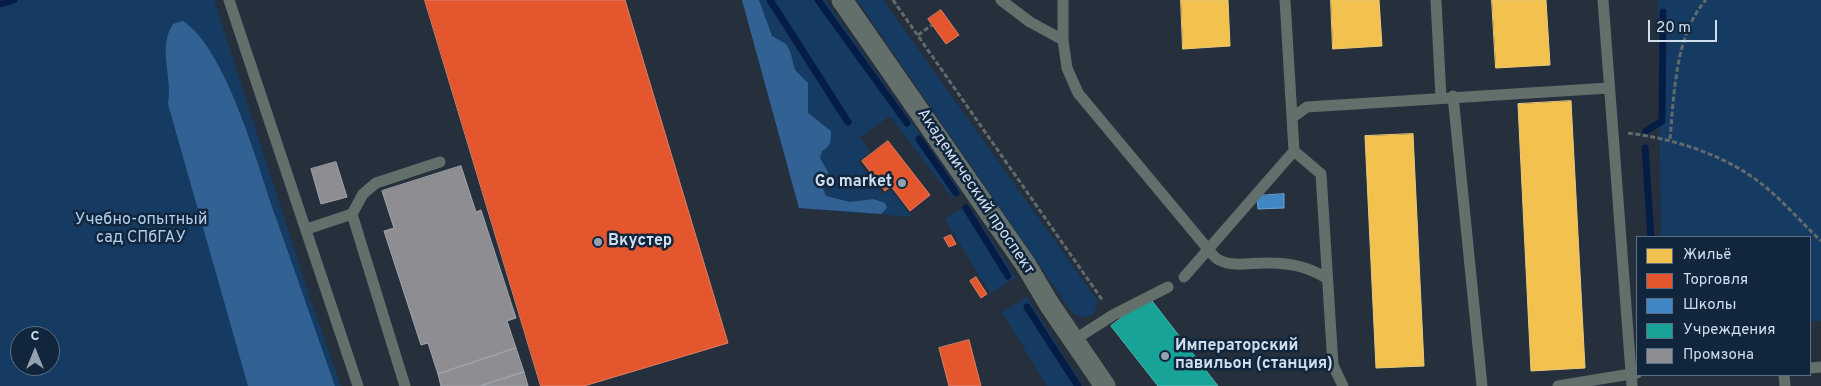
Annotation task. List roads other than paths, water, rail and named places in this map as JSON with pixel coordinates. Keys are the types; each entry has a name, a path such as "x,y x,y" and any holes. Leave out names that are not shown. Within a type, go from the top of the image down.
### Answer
{"street":[{"name":"Академический проспект","path":"842,0 1026,265 1105,386"}],"lane":[{"path":"229,0 358,386"},
{"path":"1001,0 1030,22 1064,40"},
{"path":"1063,0 1067,68 1078,93 1218,260 1234,264 1270,263 1294,265 1312,269 1326,278"},
{"path":"1184,277 1294,151 1285,0"},
{"path":"1436,0 1482,386"},
{"path":"1603,0 1608,88 1634,373 1632,386"},
{"path":"1293,117 1308,107 1608,88"},
{"path":"1294,151 1321,174 1326,278 1333,365 1343,386"},
{"path":"307,229 352,214 363,194 376,183 440,162"},
{"path":"352,214 405,386"},
{"path":"1074,340 1113,315 1168,287"},
{"path":"1558,386 1634,373"}],"waterway":[{"path":"0,4 14,0"},
{"path":"770,0 848,122"},
{"path":"818,0 907,123"},
{"path":"1646,131 1662,121 1663,12"},
{"path":"919,139 956,193"},
{"path":"1645,148 1651,236"},
{"path":"966,208 1008,276"},
{"path":"1027,307 1078,386"}],"place":[{"name":"Go market","path":"902,183"},
{"name":"Вкустер","path":"598,242"},
{"name":"Императорский павильон (станция)","path":"1165,356"}],"park label":[{"name":"Учебно-опытный сад СПбГАУ","path":"141,230"}]}
